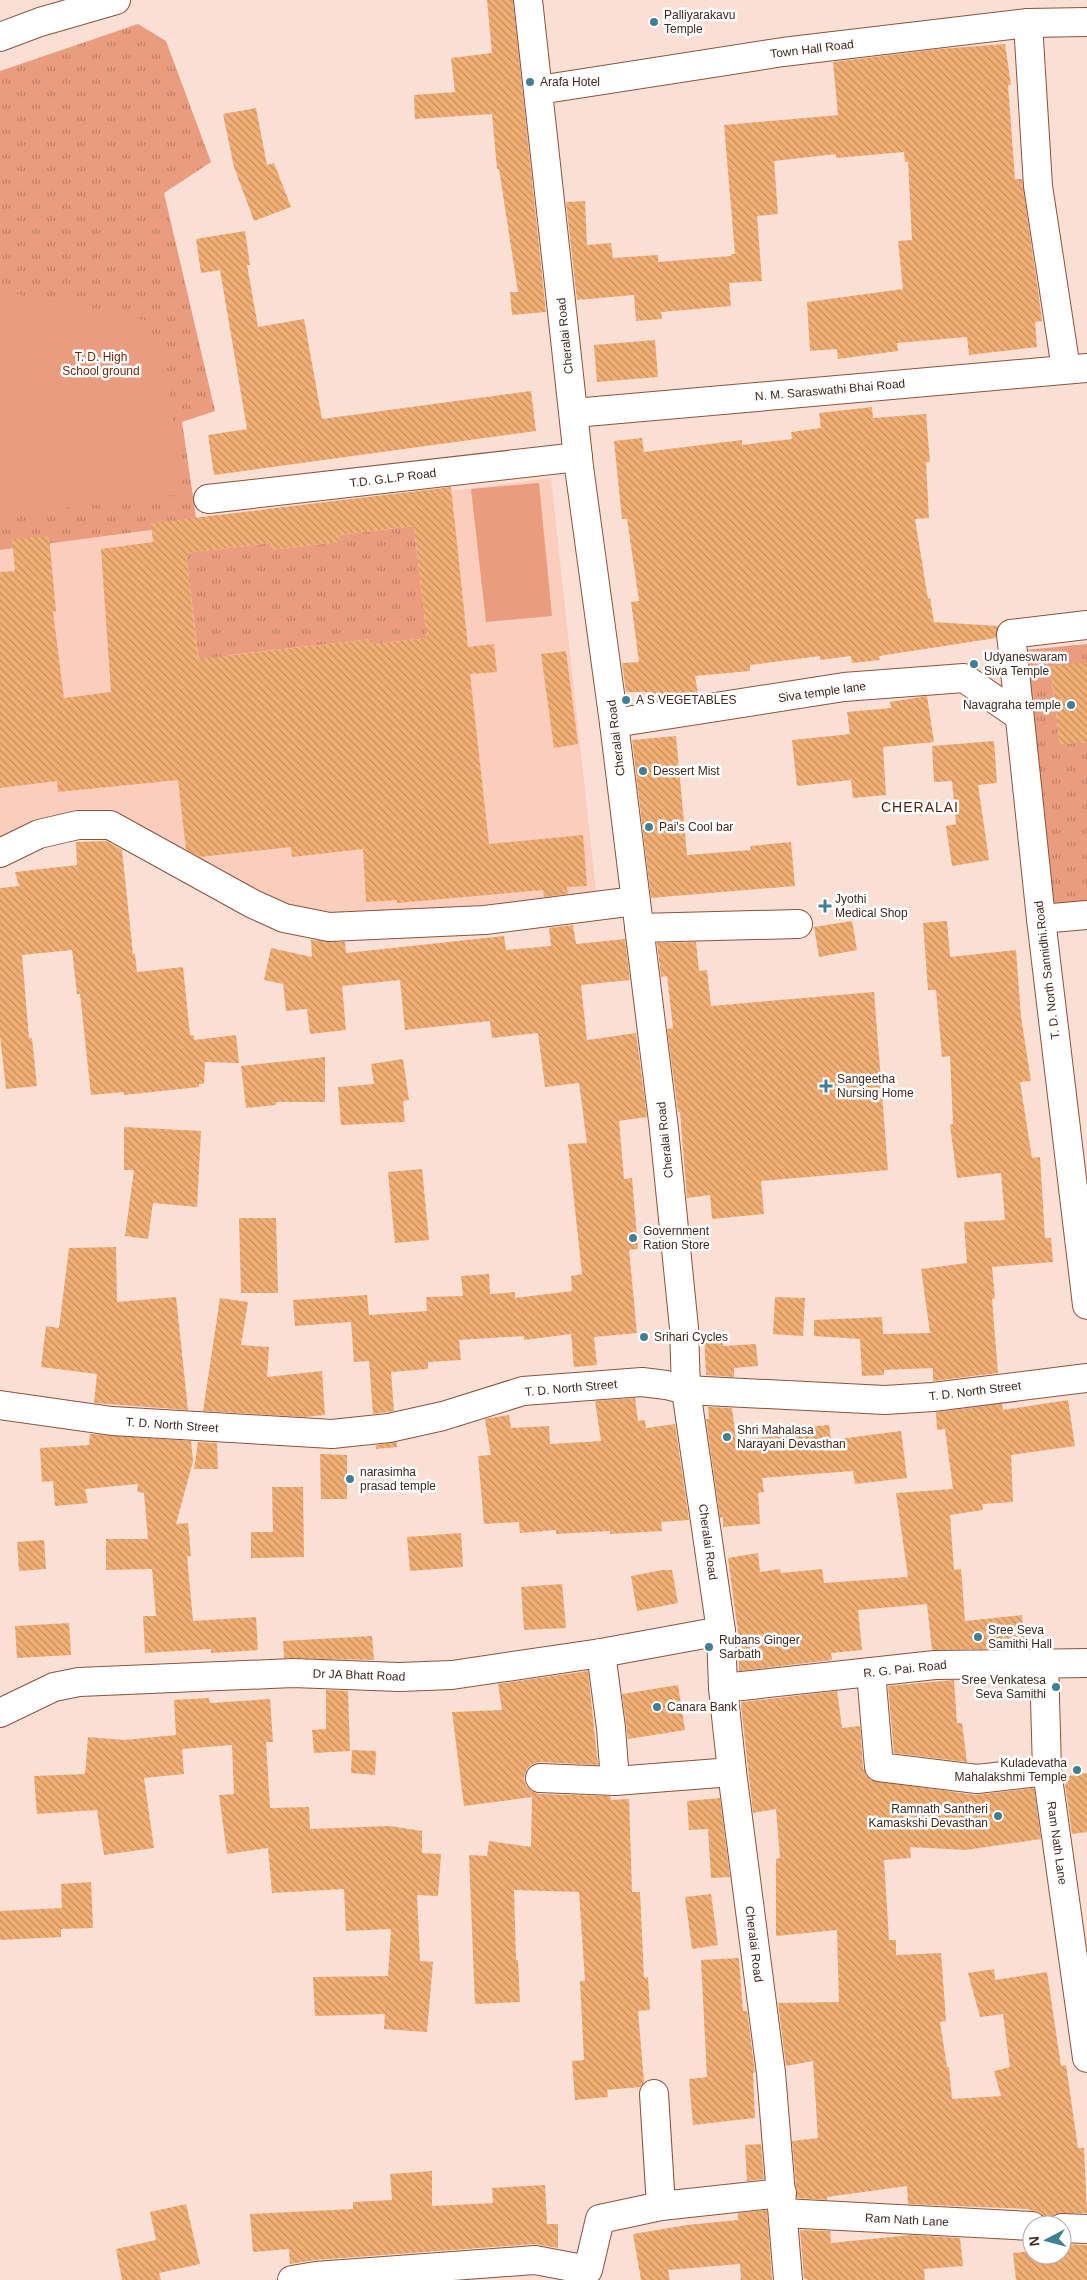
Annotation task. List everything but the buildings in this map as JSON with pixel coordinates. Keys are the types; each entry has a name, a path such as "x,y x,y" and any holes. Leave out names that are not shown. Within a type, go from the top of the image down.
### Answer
{"street":[{"path":"0,37 37,11 116,0"},
{"name":"Cheralai Road","path":"528,0 578,457 614,723 664,1129 684,1328 686,1390 721,1631 723,1688 732,1772 771,2073 788,2280"},
{"name":"Town Hall Road","path":"539,90 783,52 1028,23 1087,22"},
{"path":"1028,23 1038,186 1077,369"},
{"name":"N. M. Saraswathi Bhai Road","path":"574,413 1077,369"},
{"name":"T.D. G.L.P Road","path":"208,499 578,457"},
{"name":"T. D. North Sannidhi.Road","path":"1087,625 1011,634 1041,919 1087,1305"},
{"name":"Siva temple lane","path":"614,723 844,687 964,678 1019,716"},
{"path":"0,853 39,834 78,825 110,825 253,904 284,918 329,927 485,920 635,901"},
{"path":"1041,919 1087,915"},
{"path":"639,928 798,924"},
{"name":"T. D. North Street","path":"0,1405 112,1421 332,1434 389,1428 443,1416 523,1391 642,1382 686,1390 885,1400 933,1397 1087,1378"},
{"name":"Dr JA Bhatt Road","path":"0,1714 54,1688 79,1682 293,1673 426,1677 452,1675 601,1653 721,1631"},
{"path":"601,1653 611,1728 615,1781"},
{"name":"R. G. Pai. Road","path":"723,1688 935,1665 1044,1662 1087,1663"},
{"name":"Ram Nath Lane","path":"1044,1662 1047,1771 1087,2058"},
{"path":"871,1672 879,1767 977,1779 1047,1771"},
{"path":"540,1778 615,1781 732,1772"},
{"path":"654,2094 661,2206"},
{"name":"Ram Nath Lane","path":"588,2275 600,2219 661,2206 782,2203 1022,2225"},
{"path":"1072,2229 1087,2230"},
{"path":"292,2280 316,2276 535,2260 588,2275"}],"shaded area":[{"path":"551,478 597,901 327,925 250,899 125,822 0,851 0,550"}],"green space":[{"name":"T. D. High School ground","path":"138,24 166,41 211,162 164,193 215,411 182,422 197,524 0,550 0,71"},
{"path":"0,291 145,320 163,351 182,494 0,516"},
{"path":"539,483 552,616 486,622 471,489"},
{"path":"414,526 427,638 372,644 372,639 230,655 199,664 186,553 270,543 271,550 339,542 339,535"},
{"path":"1087,644 1087,669 1050,667 1060,744 1087,742 1087,908 1050,912 1025,650"}],"place":[{"name":"Palliyarakavu Temple","path":"654,22"},
{"name":"Arafa Hotel","path":"530,82"},
{"name":"Udyaneswaram Siva Temple","path":"974,664"},
{"name":"A S VEGETABLES","path":"626,700"},
{"name":"Navagraha temple","path":"1071,705"},
{"name":"Dessert Mist","path":"643,771"},
{"name":"Pai's Cool bar","path":"649,827"},
{"name":"Jyothi Medical Shop","path":"825,906"},
{"name":"Sangeetha Nursing Home","path":"826,1086"},
{"name":"Government Ration Store","path":"633,1238"},
{"name":"Srihari Cycles","path":"644,1337"},
{"name":"Shri Mahalasa Narayani Devasthan","path":"727,1437"},
{"name":"narasimha prasad temple","path":"350,1479"},
{"name":"Sree Seva Samithi Hall","path":"978,1637"},
{"name":"Rubans Ginger Sarbath","path":"709,1647"},
{"name":"Sree Venkatesa Seva Samithi","path":"1056,1687"},
{"name":"Canara Bank","path":"657,1707"},
{"name":"Kuladevatha Mahalakshmi Temple","path":"1077,1770"},
{"name":"Ramnath Santheri Kamaskshi Devasthan","path":"998,1816"}],"district":[{"name":"CHERALAI","path":"920,807"}]}
